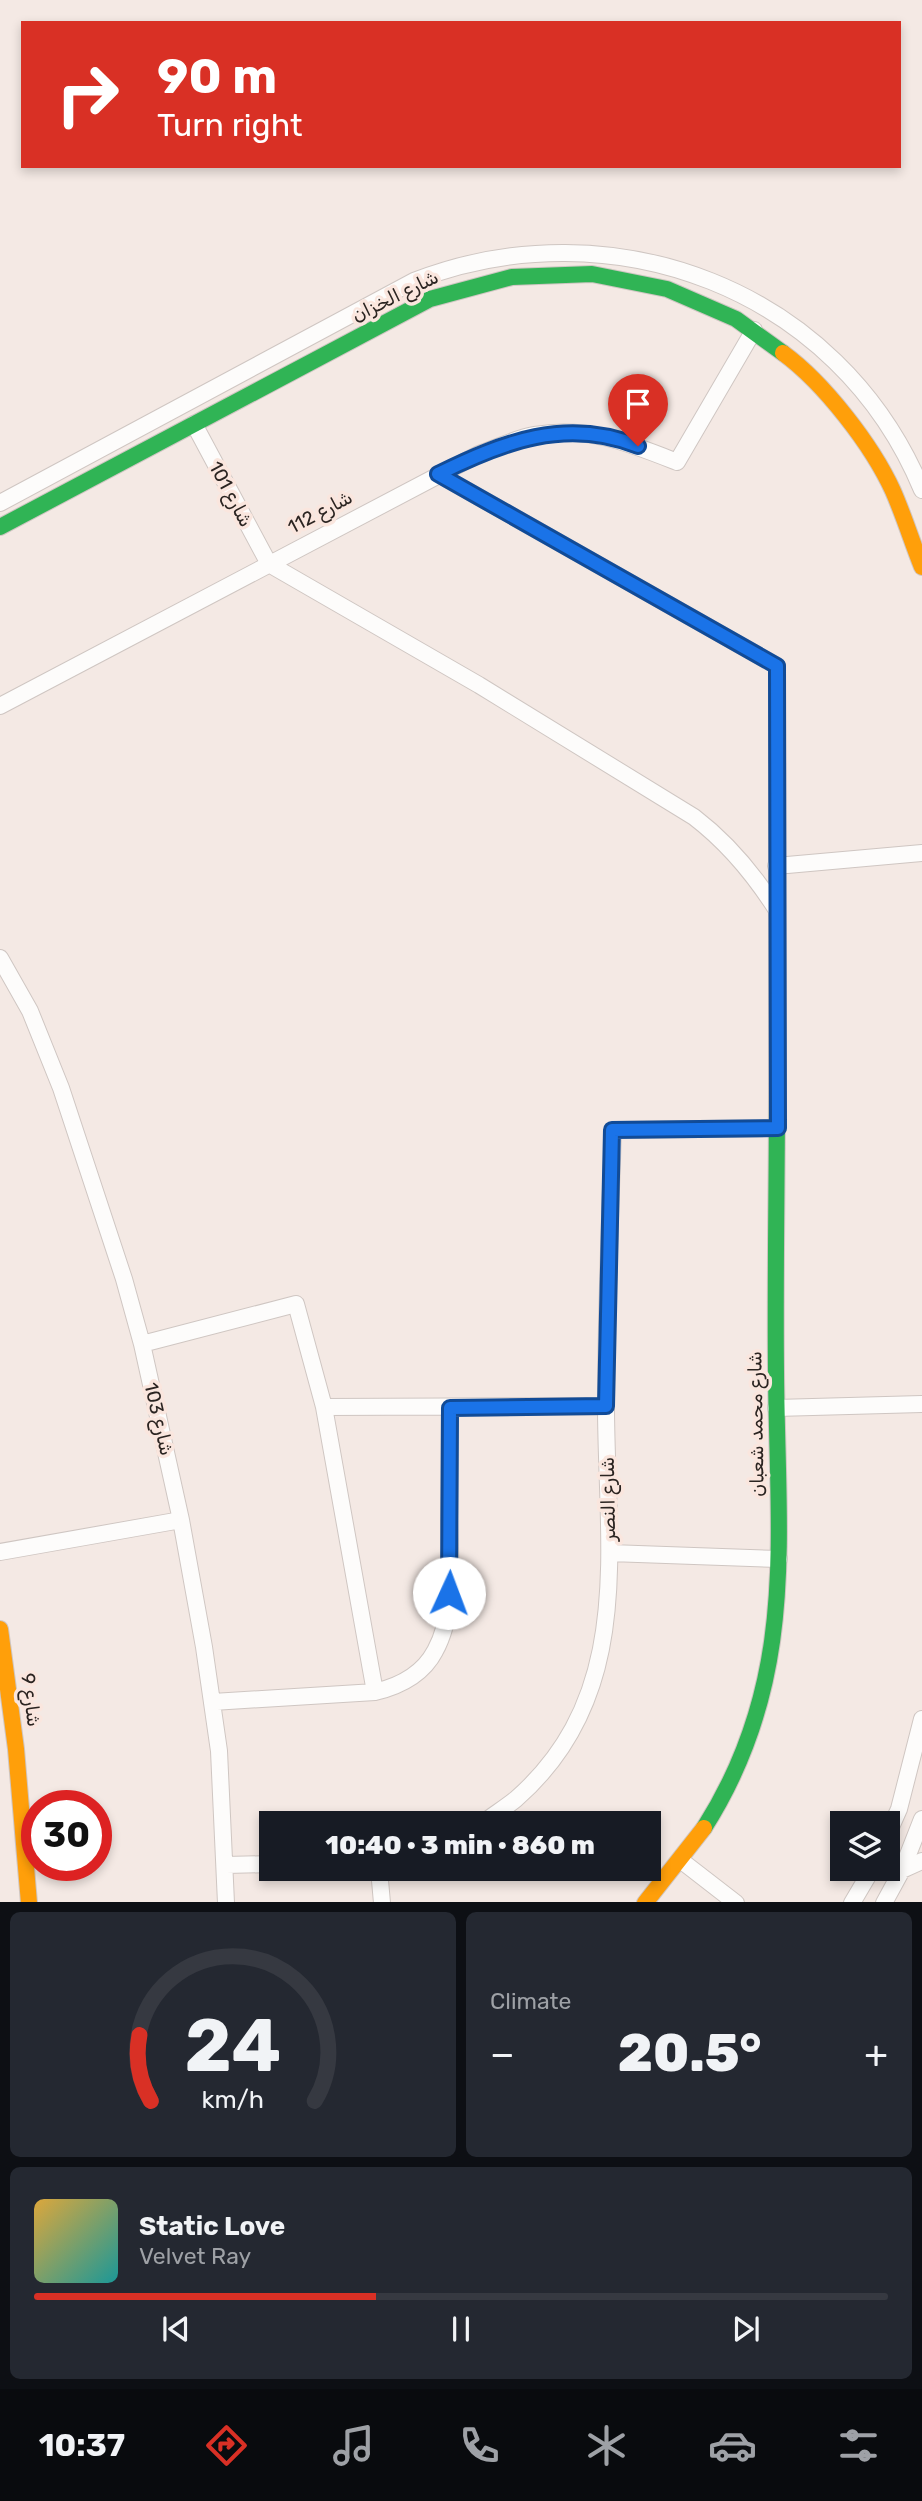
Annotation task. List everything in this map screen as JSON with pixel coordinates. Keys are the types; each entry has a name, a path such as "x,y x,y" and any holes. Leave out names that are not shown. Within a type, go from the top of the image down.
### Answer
{"street":[{"name":"شارع الخزان","path":"0,503 414,281 439,271 490,258 569,251 621,256 672,267 723,286 782,319 816,345 857,386 892,432 922,490"},
{"name":"شارع الخزان","path":"0,527 430,299 497,278 567,272 637,281 706,303 754,330 810,374 862,435 892,486 922,567"},
{"name":"شارع 112","path":"0,706 479,454 535,435 577,432 618,438 677,462 754,330"},
{"name":"شارع 101","path":"194,424 269,564"},
{"path":"95,452 105,471"},
{"path":"438,474 777,666 776,909"},
{"path":"269,564 479,685 694,817 719,836 742,861 776,909"},
{"path":"776,866 922,853"},
{"name":"شارع محمد شعبان","path":"645,1902 683,1862 742,1762 763,1698 773,1639 779,1559 776,1408 776,909"},
{"name":"شارع 103","path":"0,958 30,1011 61,1088 124,1279 142,1344 181,1520 213,1702 219,1751 226,1902"},
{"name":"شارع النصر","path":"499,1811 516,1798 552,1761 579,1718 598,1670 608,1619 610,1553 606,1406 612,1130 778,1128"},
{"path":"142,1344 296,1304 324,1407 375,1692"},
{"path":"776,1408 922,1404"},
{"path":"324,1407 606,1406"},
{"path":"213,1702 375,1692 394,1688 424,1666 435,1652 448,1616 450,1408"},
{"path":"0,1552 181,1520"},
{"path":"610,1553 779,1559"},
{"name":"شارع 9","path":"0,1629 17,1762 29,1902"},
{"path":"898,1811 922,1719"},
{"path":"884,1902 902,1870 922,1819"},
{"path":"902,1870 922,1861"},
{"path":"683,1862 736,1902"},
{"path":"226,1865 259,1864"},
{"path":"380,1881 382,1902"},
{"path":"852,1902 865,1881"}],"traffic: fast":[{"path":"0,527 430,299 512,277 592,274 667,289 736,319 783,353"},
{"path":"438,474 777,666 777,736"},
{"path":"704,1828 734,1772 755,1717 769,1662 776,1606 779,1549 777,1085"}],"traffic: slow":[{"path":"783,353 815,381 846,416 873,454 893,491 922,567"},
{"path":"777,736 777,1085"},
{"path":"0,1629 16,1749 29,1902"},
{"path":"646,1902 704,1828"}],"route":[{"path":"449,1593 450,1408 606,1406 612,1130 778,1128 777,666 438,474 479,454 535,435 577,432 618,438 638,446"}]}
